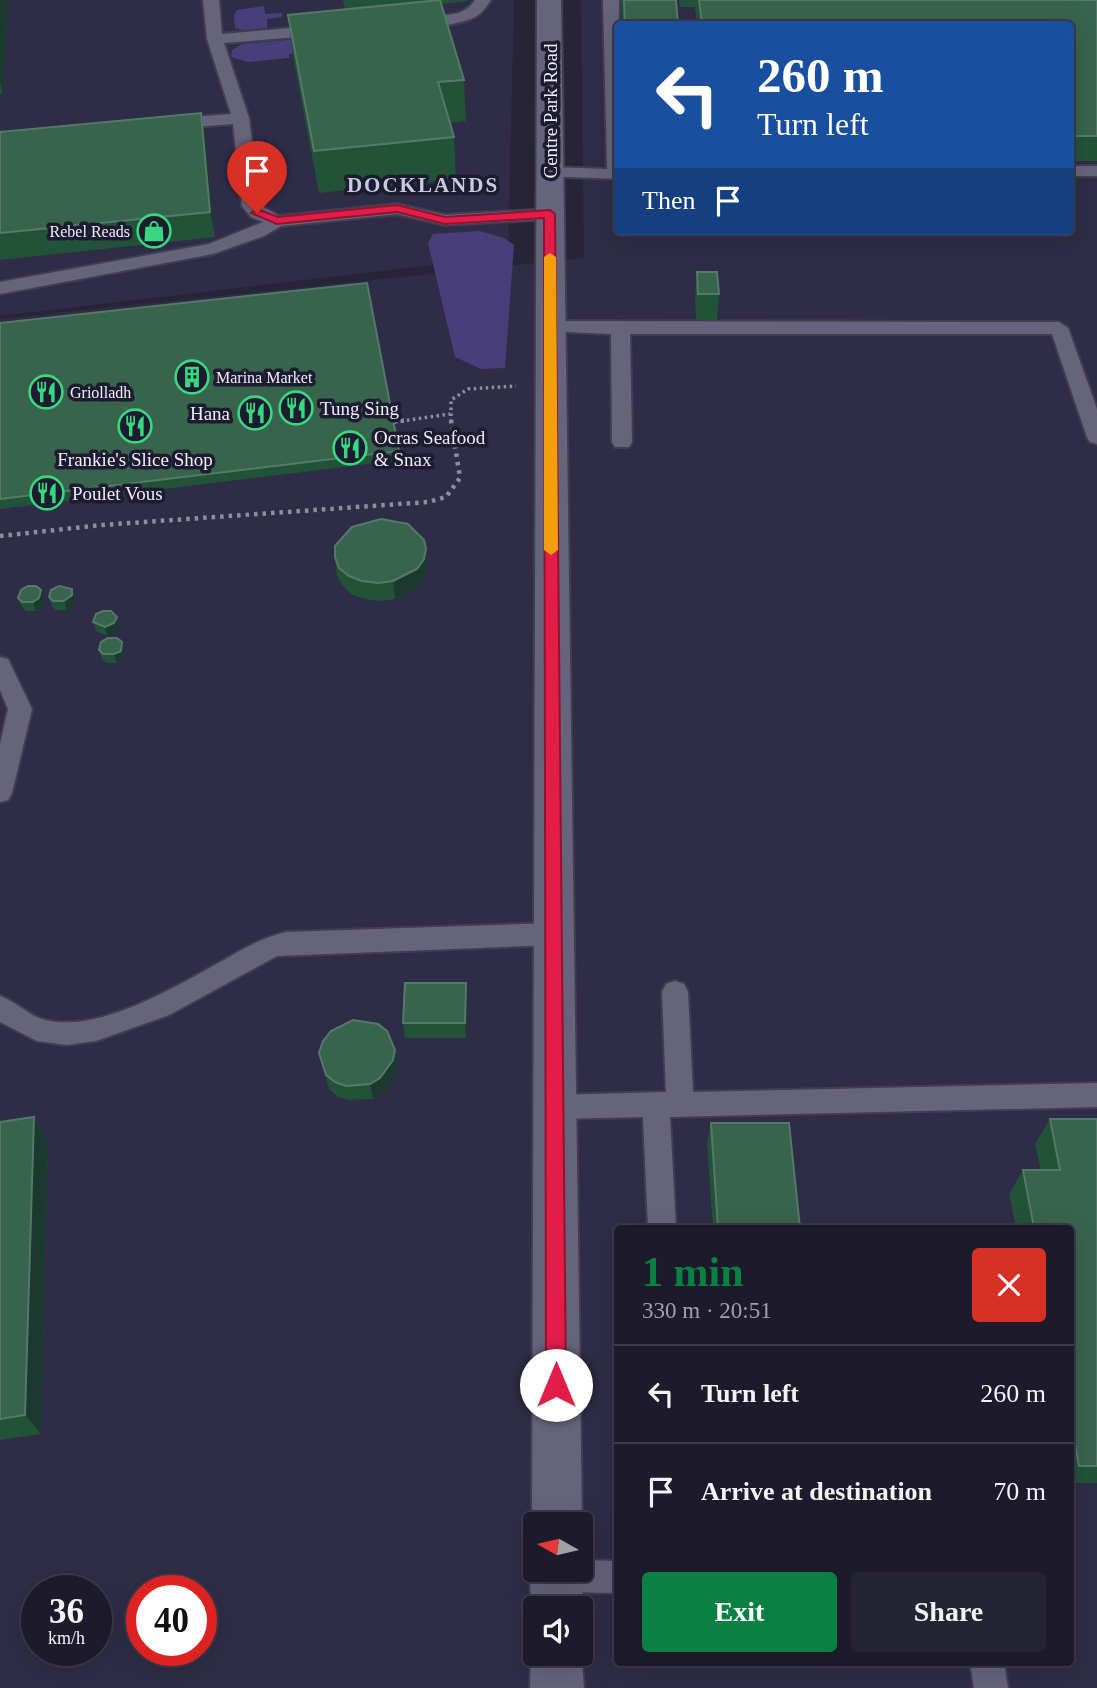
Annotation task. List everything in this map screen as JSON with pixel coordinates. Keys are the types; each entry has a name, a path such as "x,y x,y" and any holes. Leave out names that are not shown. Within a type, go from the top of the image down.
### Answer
{"street":[{"name":"Centre Park Road","path":"549,0 556,1512"},
{"path":"557,1666 557,1688"}],"lane":[{"path":"211,0 215,39 241,118 251,206 266,218 277,221 397,209 445,220 550,214"},
{"path":"403,23 467,16 478,9 483,0"},
{"path":"611,0 614,87"},
{"path":"215,39 336,29"},
{"path":"148,126 241,118"},
{"path":"1074,171 1097,171"},
{"path":"550,172 614,174"},
{"path":"0,288 213,249 258,232 277,221"},
{"path":"551,327 1059,328 1097,438"},
{"path":"620,328 622,442"},
{"path":"0,665 20,709 0,793"},
{"path":"0,1007 41,1031 85,1031 116,1023 187,993 271,946 286,943 555,934"},
{"path":"662,1225 675,992"},
{"path":"555,1108 1097,1095"},
{"path":"557,1585 614,1578"},
{"path":"987,1666 990,1688"}],"path":[{"path":"0,536 102,525 428,502 446,497 460,478 450,414 451,400 468,389 550,385"},
{"path":"392,422 450,414"}],"shaded area":[{"path":"0,0 514,0 508,256 0,316"},
{"path":"581,0 1097,0 1097,1688 0,1688 0,319 584,258"},
{"path":"264,6 265,14 282,13 282,17 267,19 267,28 235,28 234,15 237,10"},
{"path":"297,39 301,53 289,54 289,58 248,62 231,57 232,50 242,44"},
{"path":"480,231 504,238 514,245 505,368 481,369 455,357 428,243 433,234"}],"building":[{"path":"440,0 464,80 438,82 454,137 314,151 288,15"},
{"path":"624,0 676,0 678,21 625,21"},
{"path":"699,0 1097,0 1097,136 1074,136 1074,21 702,21"},
{"path":"201,113 210,212 0,233 0,132"},
{"path":"697,272 717,272 719,294 698,294"},
{"name":"Marina Market","path":"367,283 399,451 0,499 0,323"},
{"path":"381,519 408,524 424,540 424,559 417,569 393,581 378,583 349,576 339,568 335,546 352,527"},
{"path":"36,586 41,590 39,598 33,602 22,602 18,598 21,590"},
{"path":"59,586 72,589 72,595 64,601 53,601 49,597 51,590"},
{"path":"111,611 117,617 114,623 105,627 93,622 96,614"},
{"path":"108,638 117,638 122,642 121,651 103,654 99,650 101,642"},
{"path":"405,983 466,983 465,1023 403,1023"},
{"path":"353,1020 378,1024 387,1031 395,1050 393,1060 380,1078 370,1084 346,1086 326,1075 319,1053 323,1041 331,1031"},
{"path":"34,1117 25,1415 0,1419 0,1122"},
{"path":"1050,1119 1097,1119 1097,1466 1079,1466 1074,1438 1074,1225 1033,1225 1023,1170 1060,1170"},
{"path":"711,1123 789,1123 800,1225 718,1225"}],"slow traffic":[{"path":"550,257 551,550"}],"place":[{"name":"Rebel Reads","path":"154,231"},
{"name":"Marina Market","path":"192,377"},
{"name":"Griolladh","path":"46,392"},
{"name":"Tung Sing","path":"296,408"},
{"name":"Hana","path":"255,413"},
{"name":"Frankie's Slice Shop","path":"135,426"},
{"name":"Ocras Seafood & Snax","path":"350,448"},
{"name":"Poulet Vous","path":"47,493"}],"district":[{"name":"DOCKLANDS","path":"423,185"}],"route":[{"path":"257,213 277,221 397,209 445,220 550,214 556,1385"}]}
